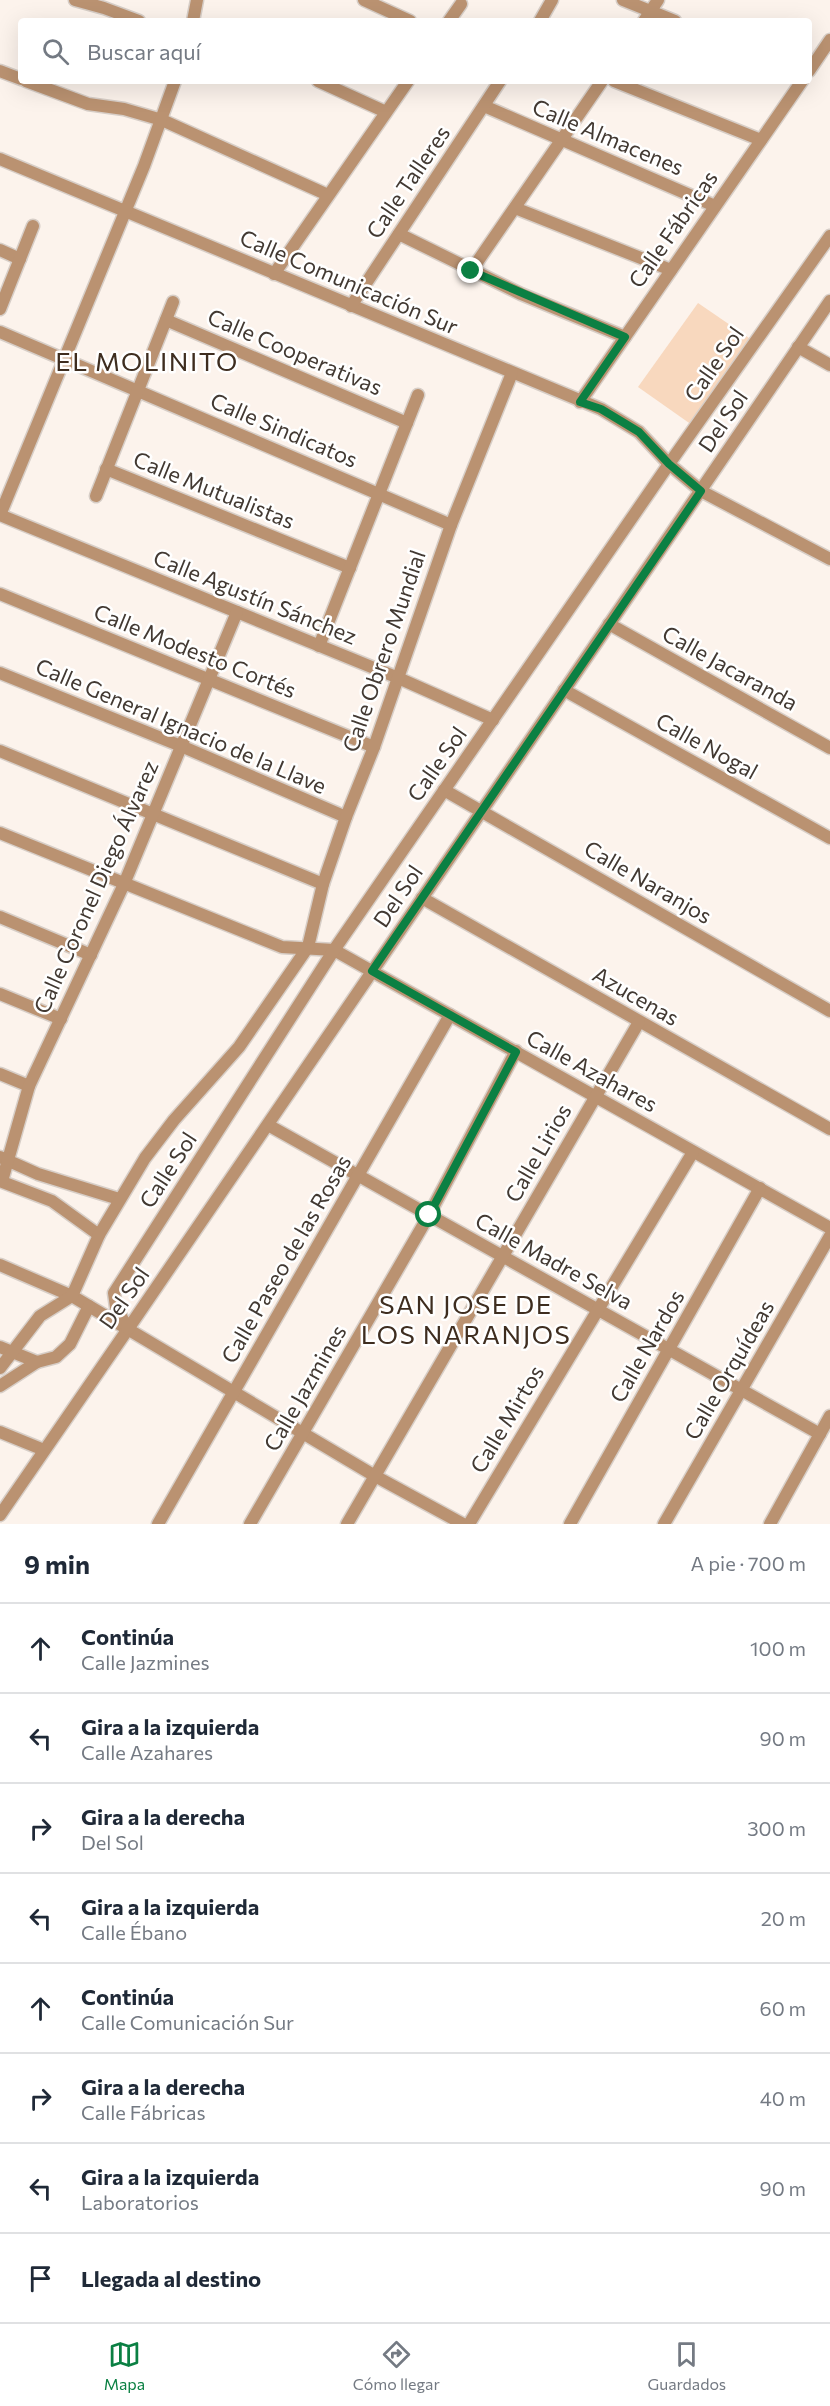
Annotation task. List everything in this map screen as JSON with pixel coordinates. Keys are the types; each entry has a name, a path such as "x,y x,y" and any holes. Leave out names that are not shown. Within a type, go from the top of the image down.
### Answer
{"street":[{"path":"75,0 131,18"},
{"path":"194,18 197,0"},
{"path":"364,0 403,18"},
{"path":"542,18 552,0"},
{"path":"623,0 647,16 658,0"},
{"path":"451,18 461,4"},
{"path":"812,67 830,40"},
{"path":"0,71 18,78"},
{"path":"34,84 88,104 124,109 162,120 328,195"},
{"path":"0,515 65,360 175,84"},
{"path":"325,84 386,112"},
{"path":"274,274 406,84"},
{"name":"Calle Talleres","path":"351,306 498,84"},
{"path":"471,271 600,84"},
{"path":"621,84 761,140"},
{"name":"Calle Fábricas","path":"580,402 800,84"},
{"name":"Calle Almacenes","path":"484,106 715,206"},
{"name":"Calle Comunicación Sur","path":"0,159 601,409 630,426 701,491 830,559"},
{"path":"515,208 671,270"},
{"path":"0,309 33,226"},
{"path":"399,234 471,271 625,337"},
{"name":"Calle Sol","path":"128,1329 116,1307 114,1293 334,950 669,464 830,236"},
{"path":"0,250 20,259"},
{"name":"Del Sol","path":"0,1515 830,301"},
{"path":"138,391 173,302"},
{"name":"Calle Cooperativas","path":"166,320 407,423"},
{"name":"Calle Sindicatos","path":"0,332 451,525"},
{"path":"798,347 830,365"},
{"name":"Calle Obrero Mundial","path":"308,947 323,884 345,818 374,747 396,677 451,525 512,373"},
{"name":"Calle Mutualistas","path":"138,391 106,469 350,568"},
{"path":"319,646 418,395"},
{"path":"96,496 106,469"},
{"name":"Calle Agustín Sánchez","path":"0,515 396,677 493,720"},
{"name":"Calle Modesto Cortés","path":"0,594 374,747"},
{"name":"Calle Coronel Diego Álvarez","path":"1,1181 4,1159 29,1086 124,884 237,612"},
{"name":"Calle Jacaranda","path":"609,624 830,748"},
{"name":"Calle General Ignacio de la Llave","path":"0,673 181,746 345,818"},
{"name":"Calle Nogal","path":"564,690 830,838"},
{"path":"0,752 323,884"},
{"name":"Calle Naranjos","path":"444,790 830,1011"},
{"path":"0,834 282,947 334,950"},
{"name":"Azucenas","path":"422,898 830,1129"},
{"path":"0,917 91,955"},
{"path":"0,1368 40,1316 72,1296 99,1235 145,1158 174,1120 239,1047 308,947"},
{"name":"Calle Azahares","path":"334,950 830,1228"},
{"path":"0,994 61,1019"},
{"name":"Calle Paseo de las Rosas","path":"158,1524 450,1014"},
{"name":"Calle Lirios","path":"347,1524 639,1022"},
{"name":"Calle Jazmines","path":"250,1524 429,1215 516,1052"},
{"path":"0,1074 29,1086"},
{"name":"Calle Madre Selva","path":"268,1125 820,1434"},
{"name":"Calle Mirtos","path":"469,1524 693,1152"},
{"path":"4,1159 38,1174 119,1199"},
{"path":"38,1174 52,1201"},
{"path":"1,1181 52,1201 99,1235"},
{"name":"Calle Nardos","path":"570,1524 760,1188"},
{"name":"Calle Orquídeas","path":"664,1524 830,1236"},
{"path":"0,1265 72,1296 375,1476 463,1524"},
{"path":"0,1386 37,1362 56,1357 70,1344 89,1306"},
{"path":"0,1347 37,1362"},
{"path":"770,1524 830,1416"},
{"path":"0,1432 44,1450"}],"shaded area":[{"path":"698,303 752,340 692,425 638,387"}],"district":[{"name":"EL MOLINITO","path":"147,362"},
{"name":"SAN JOSE DE LOS NARANJOS","path":"466,1320"}],"route":[{"path":"429,1215 516,1052 372,971 701,491 669,464 639,432 621,419 580,402 625,337 471,271"}]}
